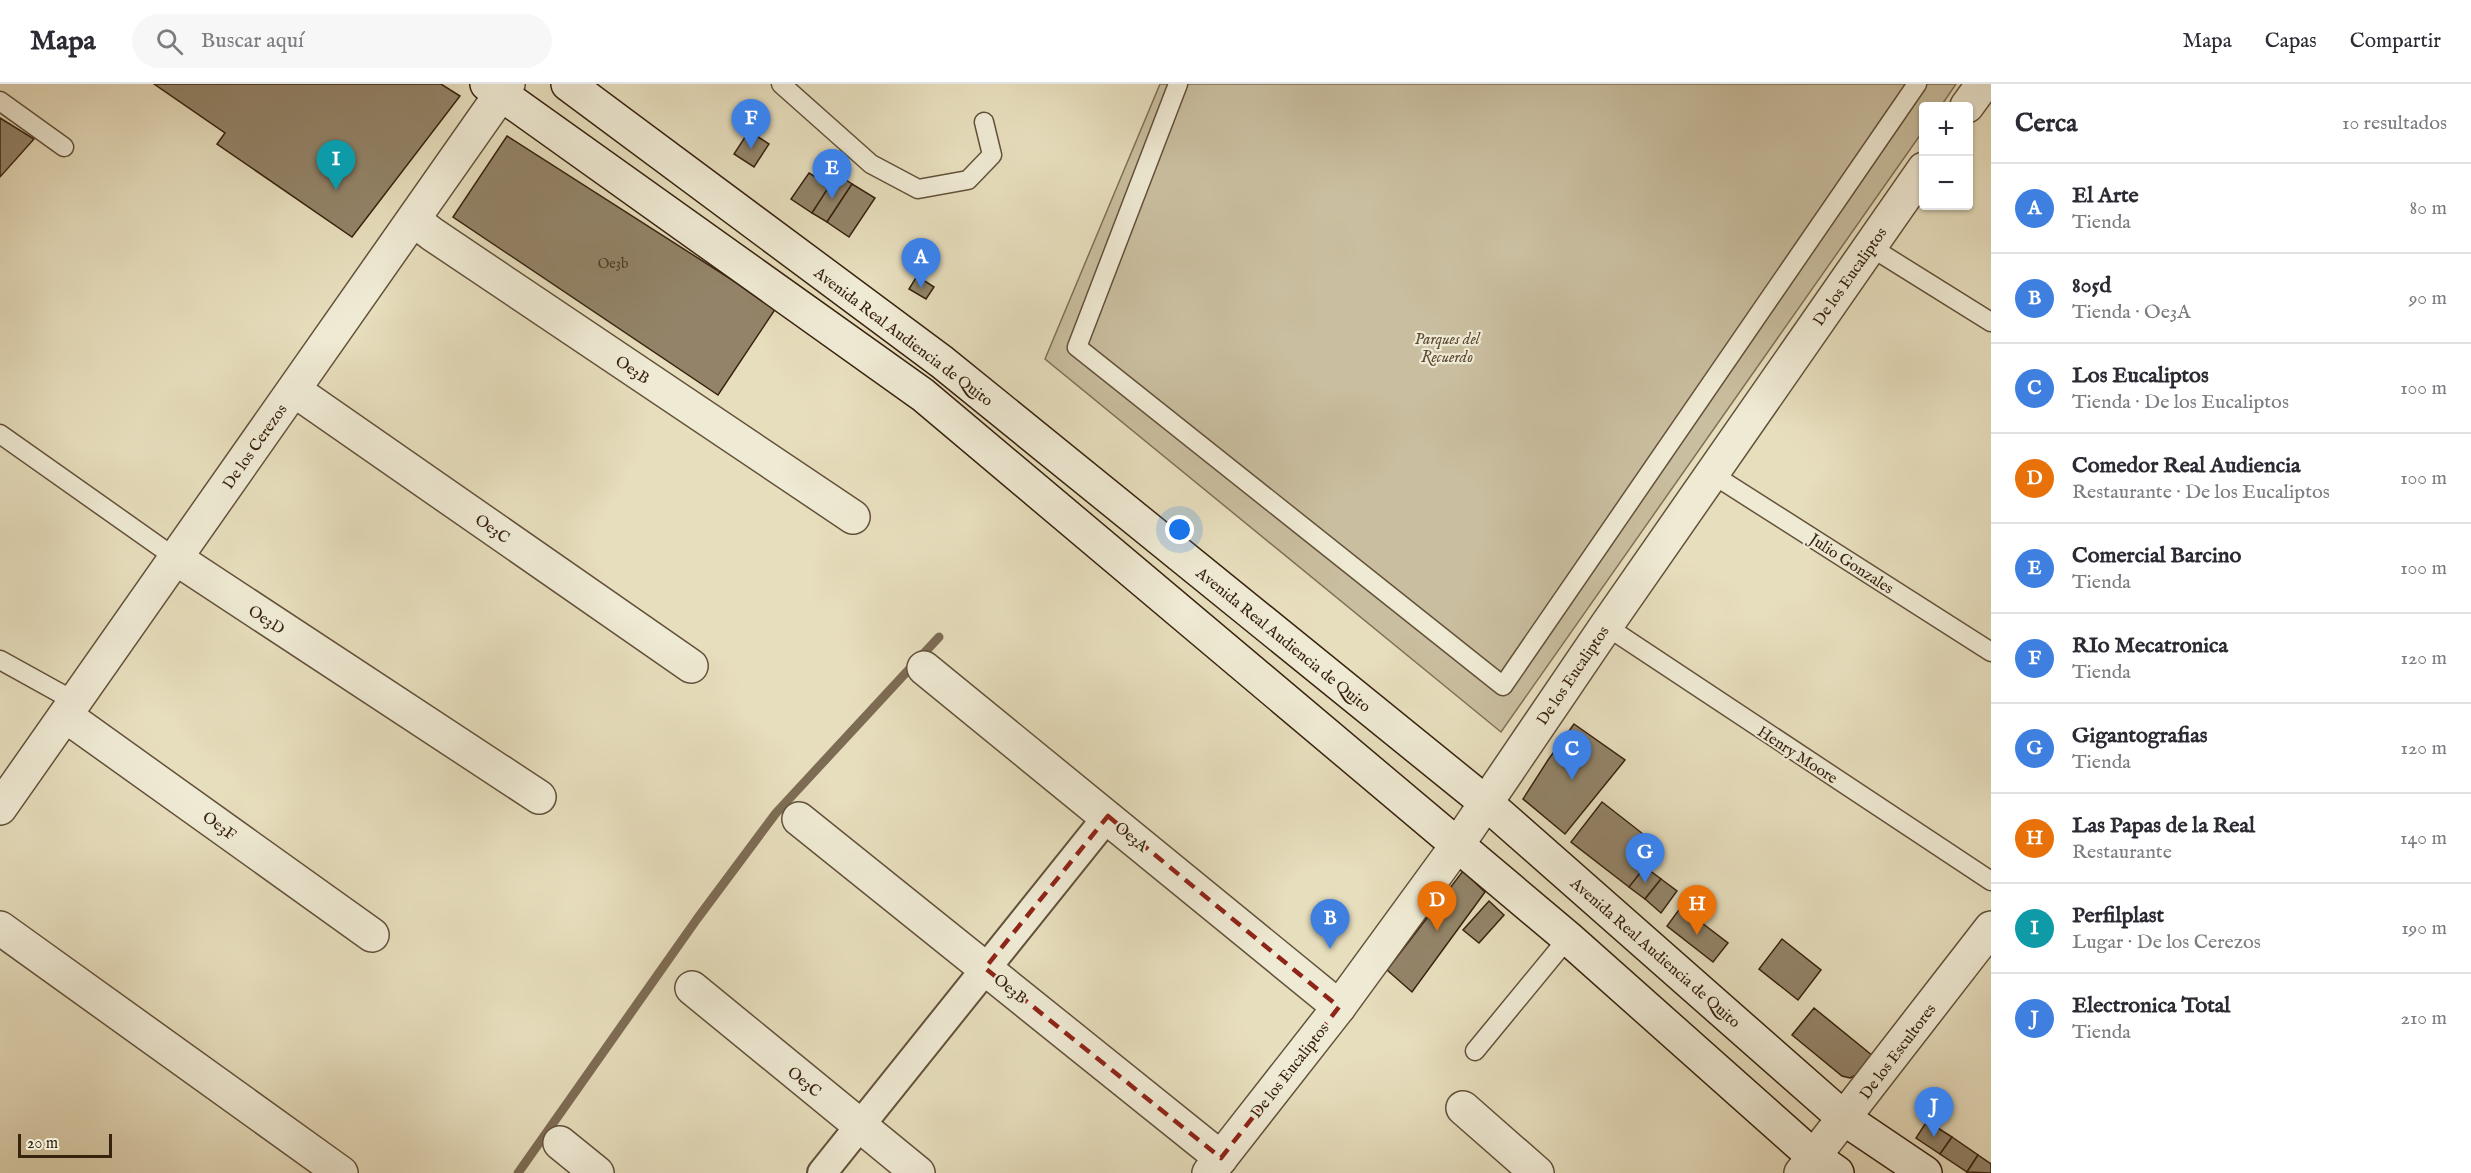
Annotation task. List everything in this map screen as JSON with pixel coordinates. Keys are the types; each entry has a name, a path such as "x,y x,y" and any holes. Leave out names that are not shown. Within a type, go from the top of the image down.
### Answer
{"street":[{"name":"Avenida Real Audiencia de Quito","path":"568,84 942,362 1485,802 1845,1119 1925,1173"},
{"path":"1970,102 1983,84"},
{"path":"498,87 923,394 1568,938 1817,1167"},
{"name":"De los Cerezos","path":"0,808 414,220 498,87"},
{"name":"De los Eucaliptos","path":"1215,1166 1339,1007 1458,844 1919,175"},
{"name":"Oe3B","path":"414,220 853,518"},
{"name":"Oe3C","path":"294,390 691,666"},
{"name":"Oe3D","path":"177,559 539,797"},
{"name":"Oe3A","path":"924,668 1339,1007"},
{"name":"Oe3F","path":"71,709 372,935"},
{"path":"822,1173 1108,816"},
{"name":"Oe3B","path":"800,819 985,968 1215,1166"},
{"path":"0,928 341,1173"},
{"name":"De los Escultores","path":"1817,1167 1845,1119 1991,928"},
{"name":"Oe3C","path":"692,988 918,1173"},
{"path":"1462,1108 1537,1173"},
{"path":"560,1143 597,1173"}],"lane":[{"path":"781,84 871,164 918,189 968,180 992,155 984,122"},
{"path":"1178,84 1077,347 1503,686 1917,84"},
{"path":"0,101 64,147"},
{"path":"1869,246 1991,322"},
{"name":"Oe3D","path":"0,434 177,559"},
{"name":"Julio Gonzales","path":"1712,474 1991,652"},
{"name":"Henry Moore","path":"1606,626 1991,881"},
{"path":"0,660 71,709"},
{"path":"1475,1051 1568,938"}],"highlighted area":[{"path":"1108,816 1339,1007 1221,1158 985,968"}],"green space":[{"name":"Parques del Recuerdo","path":"1160,84 1956,84 1944,102 1919,102 1919,137 1501,732 1045,359"}],"building":[{"path":"154,84 441,84 460,96 352,237 217,144 225,133"},
{"path":"0,118 34,139 0,177"},
{"path":"749,131 769,144 754,167 734,154"},
{"path":"507,136 776,308 718,395 453,217"},
{"path":"809,173 830,186 812,213 791,199"},
{"path":"837,174 852,184 827,222 812,213"},
{"path":"852,184 875,198 849,237 827,222"},
{"path":"917,276 934,287 926,299 909,289"},
{"path":"1574,724 1625,760 1565,834 1523,799"},
{"path":"1602,802 1661,848 1629,887 1571,842"},
{"path":"1645,867 1661,879 1645,899 1629,887"},
{"path":"1463,871 1485,892 1412,992 1387,970"},
{"path":"1661,879 1677,891 1661,913 1645,899"},
{"path":"1489,901 1504,915 1479,943 1463,930"},
{"path":"1681,907 1728,943 1713,962 1667,926"},
{"path":"1782,939 1821,970 1798,1000 1759,969"},
{"path":"1814,1008 1873,1056 1858,1074 1850,1078 1842,1076 1792,1035"},
{"path":"1927,1121 1952,1137 1940,1154 1916,1138"},
{"path":"1952,1137 1978,1155 1967,1172 1940,1154"},
{"path":"1978,1155 1991,1164 1991,1173 1967,1172"}],"waterway":[{"path":"518,1173 697,919 776,813 939,637"}],"place":[{"name":"RIo Mecatronica","path":"751,149"},
{"name":"Perfilplast","path":"336,190"},
{"name":"Comercial Barcino","path":"832,199"},
{"name":"El Arte","path":"921,288"},
{"name":"Los Eucaliptos","path":"1572,780"},
{"name":"Gigantografias","path":"1645,883"},
{"name":"Comedor Real Audiencia","path":"1437,931"},
{"name":"Las Papas de la Real","path":"1697,935"},
{"name":"805d","path":"1330,949"},
{"name":"Electronica Total","path":"1934,1137"}]}
